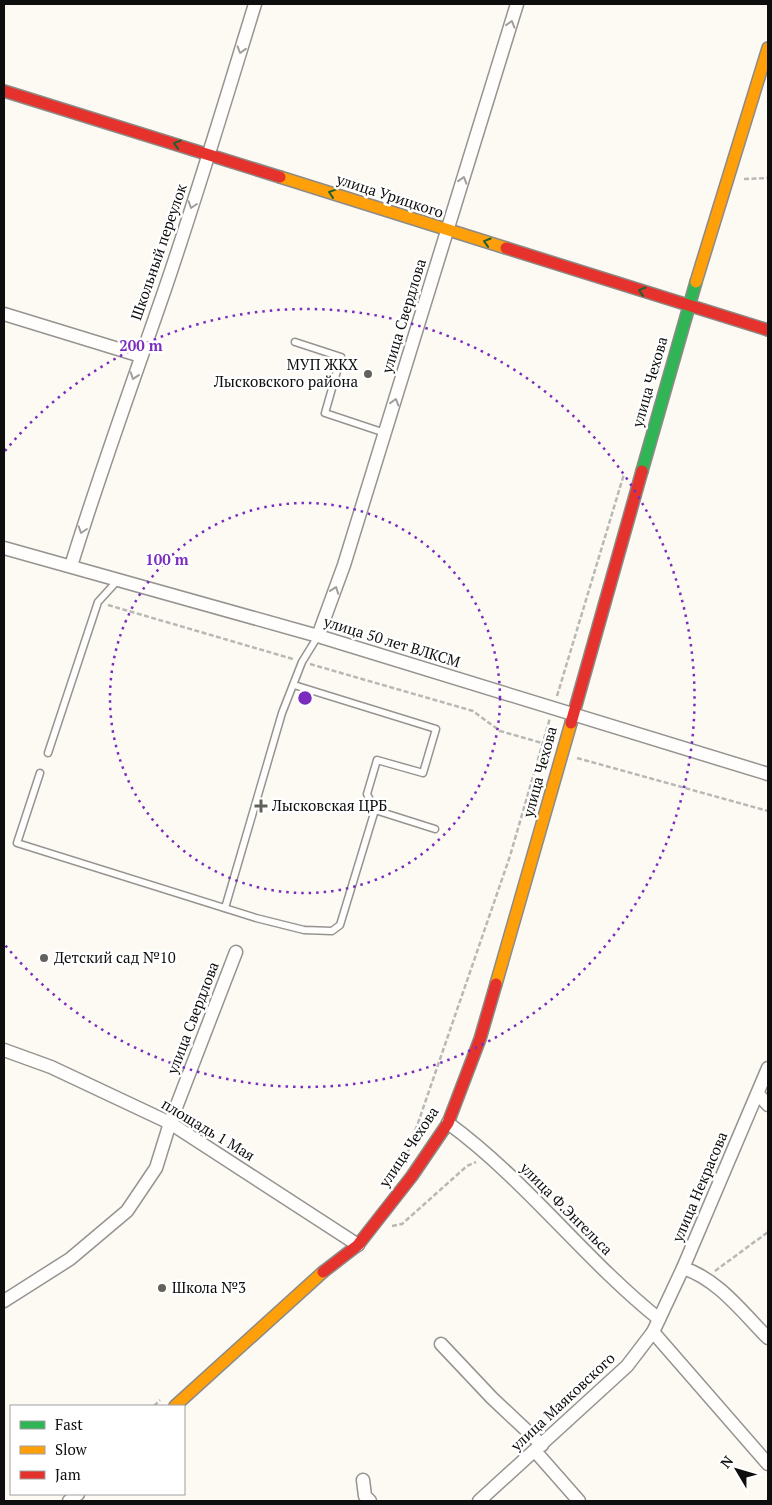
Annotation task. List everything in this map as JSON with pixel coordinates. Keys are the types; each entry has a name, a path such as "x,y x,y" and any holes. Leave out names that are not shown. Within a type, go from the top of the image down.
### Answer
{"street":[{"name":"Школьный переулок","path":"71,566 107,451 209,154 255,4"},
{"name":"улица Свердлова","path":"318,636 344,565 517,4"},
{"name":"улица Чехова","path":"176,1405 328,1267 358,1245 412,1176 448,1123 480,1040 516,919 562,750 689,305 768,48"},
{"name":"улица Урицкого","path":"4,90 768,330"},
{"path":"4,314 141,356"},
{"name":"улица 50 лет ВЛКСМ","path":"4,548 318,636 768,774"},
{"name":"улица Свердлова","path":"4,1301 70,1259 127,1210 156,1168 170,1123 236,952"},
{"name":"площадь 1 Мая","path":"4,1050 51,1067 170,1123 358,1245"},
{"name":"улица Некрасова","path":"659,1319 683,1268 768,1068"},
{"path":"758,1094 768,1105"},
{"name":"улица Ф.Энгельса","path":"448,1123 483,1149 623,1290 659,1319"},
{"path":"683,1268 706,1278 768,1338"},
{"name":"улица Маяковского","path":"479,1501 627,1366 653,1332 659,1319"},
{"path":"653,1332 768,1464"},
{"path":"441,1344 538,1448 579,1501"},
{"path":"363,1480 365,1496 370,1501"}],"lane":[{"path":"295,342 341,357 325,413 385,433"},
{"path":"48,753 98,602 119,579"},
{"path":"224,908 282,713 302,662 318,636"},
{"path":"40,773 18,843 224,908 304,930 332,931 340,925 375,810 368,794 376,760 423,773 436,729 294,685"},
{"path":"375,810 435,830"}],"path":[{"path":"726,184 748,178 768,178"},
{"path":"407,1154 510,856 624,472"},
{"path":"98,602 472,711 500,731 543,743 582,760 768,811"},
{"path":"374,1224 385,1228 402,1224 466,1166 475,1161 481,1164"},
{"path":"706,1278 768,1232"},
{"path":"155,1405 167,1393"}],"traffic: fast":[{"path":"642,471 696,282"}],"traffic: slow":[{"path":"696,282 768,48"},
{"path":"280,177 506,248"},
{"path":"496,984 571,723"},
{"path":"176,1405 323,1272"}],"traffic: jam":[{"path":"4,91 280,177"},
{"path":"506,248 768,330"},
{"path":"571,723 642,471"},
{"path":"323,1272 358,1245 412,1176 448,1123 480,1039 496,984"}],"place":[{"name":"МУП ЖКХ Лысковского района","path":"368,374"},
{"name":"Лысковская ЦРБ","path":"261,806"},
{"name":"Детский сад №10","path":"44,958"},
{"name":"Школа №3","path":"162,1288"}]}
